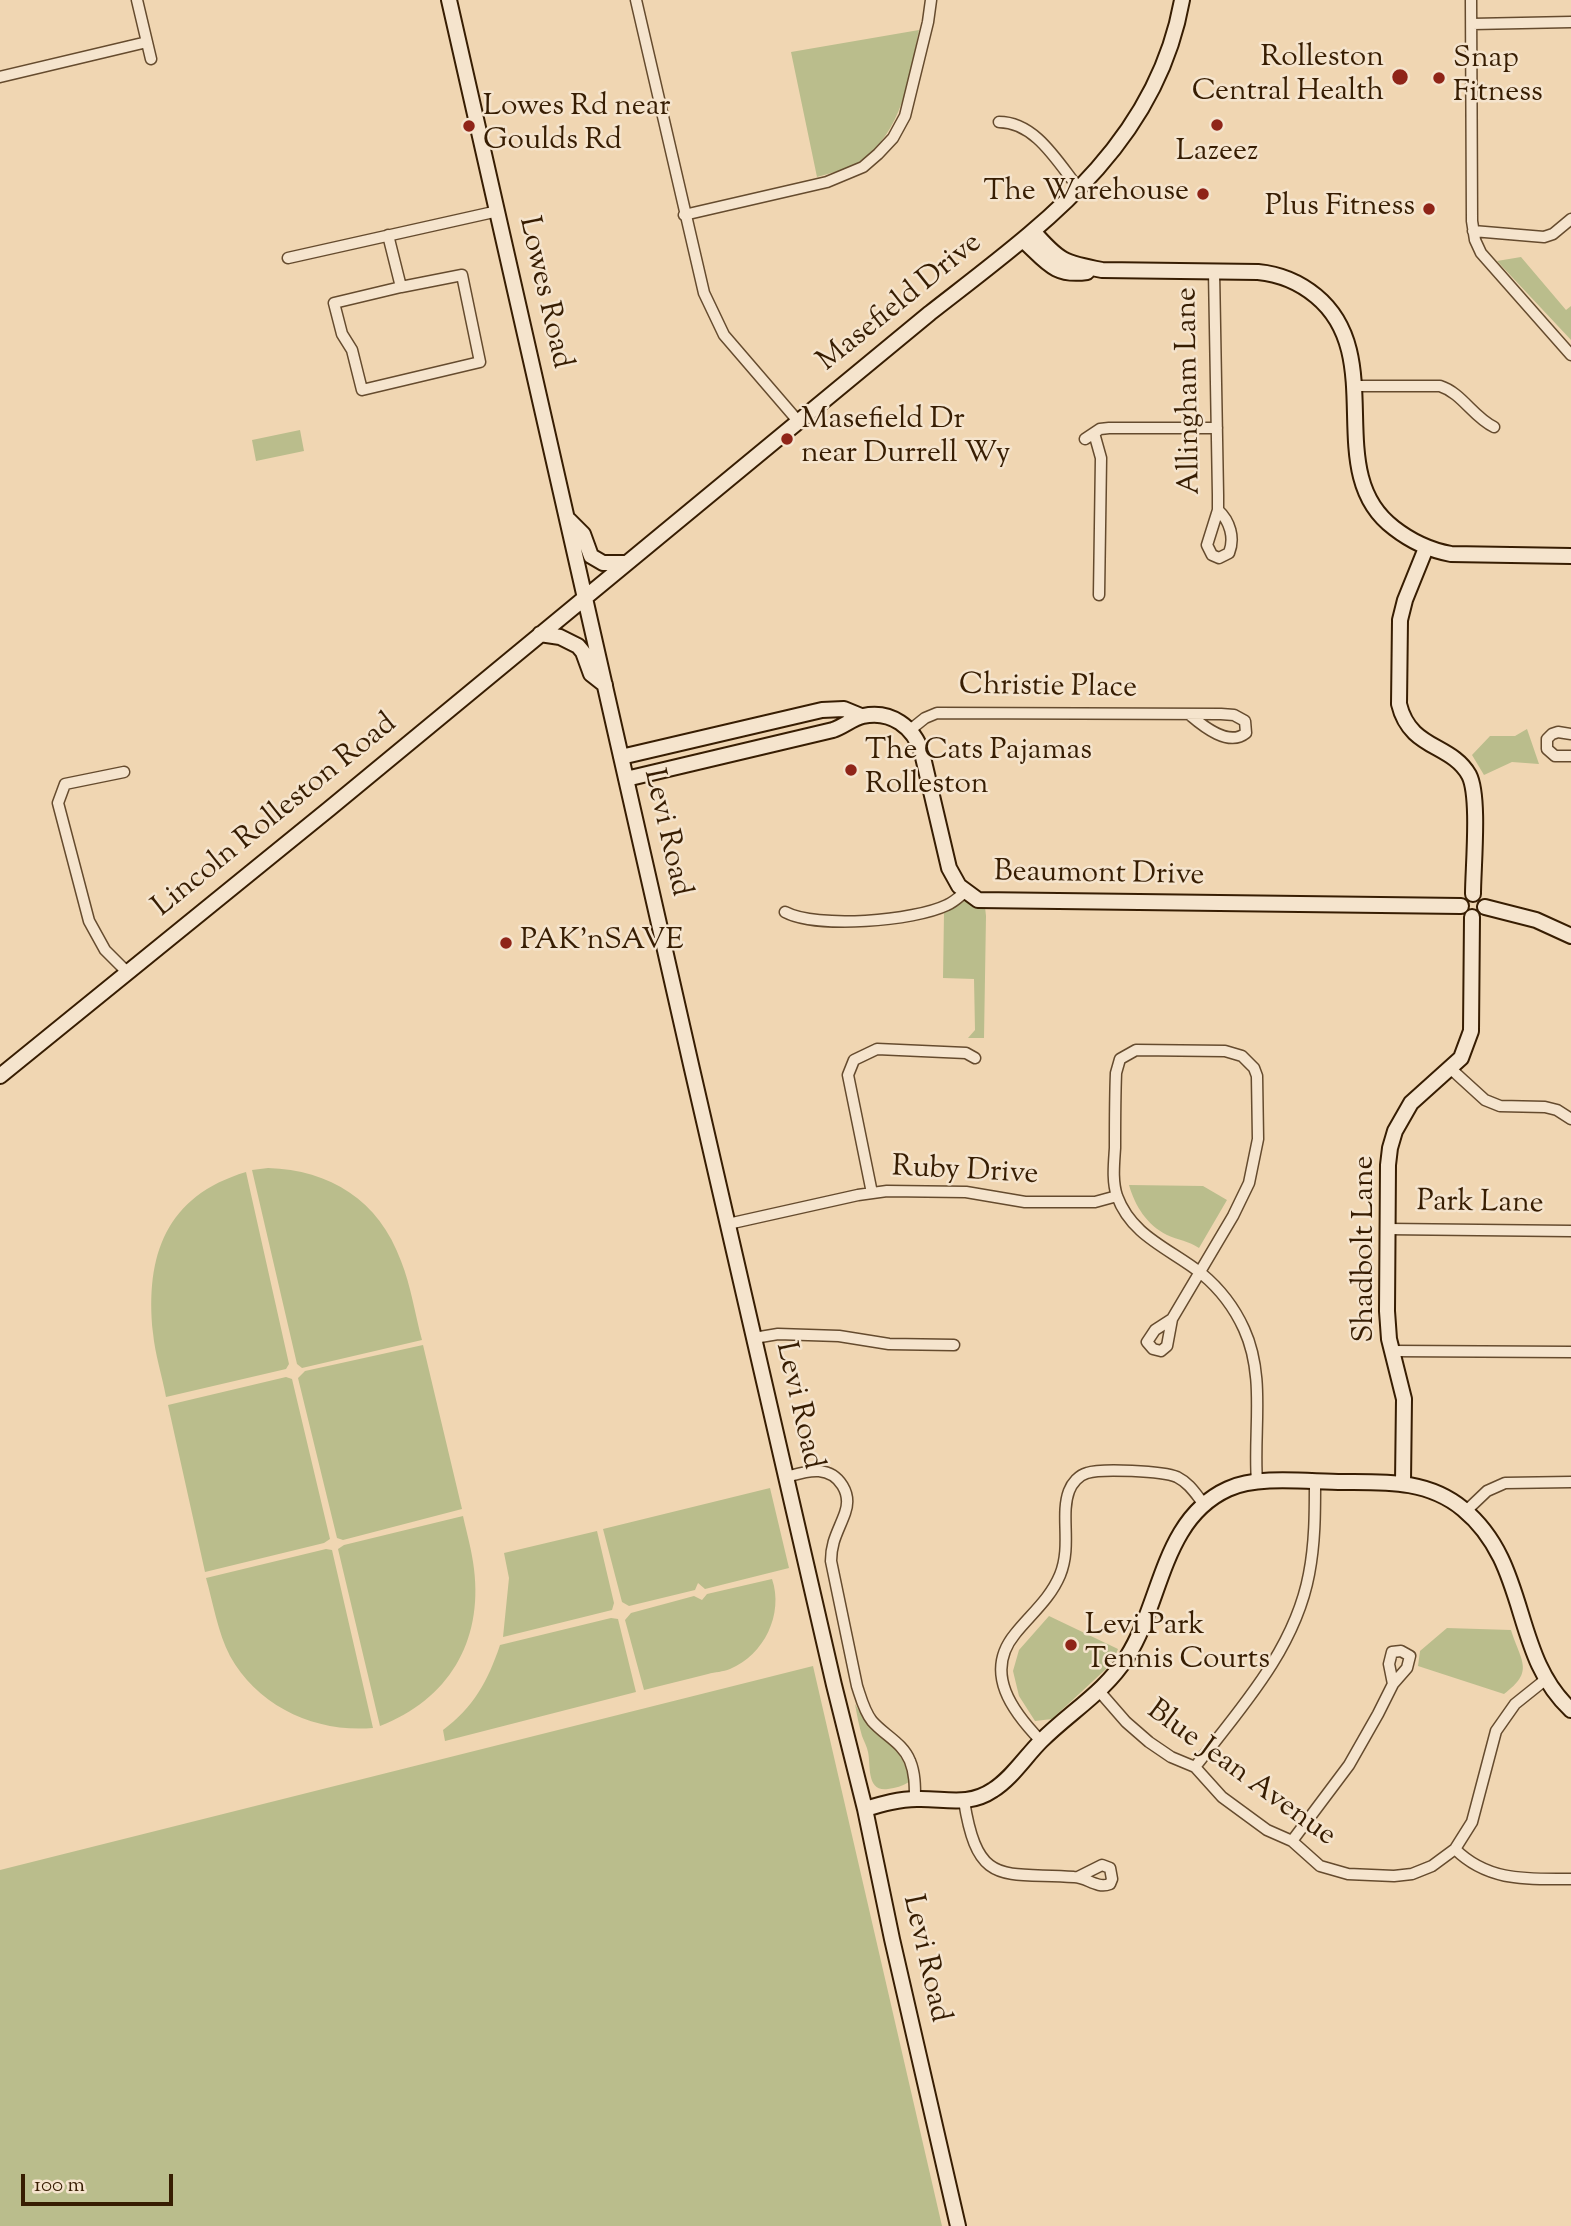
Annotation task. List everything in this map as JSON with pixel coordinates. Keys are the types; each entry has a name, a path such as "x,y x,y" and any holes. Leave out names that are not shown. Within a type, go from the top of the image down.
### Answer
{"street":[{"path":"137,0 151,60"},
{"name":"Lowes Road","path":"449,0 585,597"},
{"path":"636,0 704,293 724,335 798,421"},
{"path":"684,215 827,182 863,167 878,154 893,138 905,116 931,0"},
{"name":"Masefield Drive","path":"585,597 1080,190 1127,134 1144,106 1175,33 1182,0"},
{"path":"1471,0 1473,231 1481,253 1571,355"},
{"path":"1472,24 1571,22"},
{"path":"0,77 146,41"},
{"path":"999,122 1017,124 1033,134 1080,190"},
{"path":"288,258 498,211"},
{"path":"1473,231 1544,237 1553,234 1571,219"},
{"path":"388,235 401,287"},
{"path":"1028,235 1058,271 1069,274 1102,270 1214,271 1272,274 1297,283 1315,295 1331,312 1346,337 1352,359 1359,471 1370,504 1380,518 1426,548 1451,554 1571,556"},
{"name":"Allingham Lane","path":"1214,271 1218,510"},
{"path":"462,275 480,362 362,390 352,350 342,334 334,303 401,287 462,275"},
{"path":"1354,386 1428,385 1446,388 1494,427"},
{"path":"1099,595 1101,458 1089,436 1109,428 1217,428"},
{"path":"568,519 583,534 591,556 598,561 626,563"},
{"path":"1426,548 1400,620 1399,704 1413,733 1461,765 1472,784 1473,894"},
{"name":"Lincoln Rolleston Road","path":"0,1076 585,597"},
{"name":"Levi Road","path":"585,597 786,1477 865,1809 958,2226"},
{"path":"540,634 560,637 578,646 591,674 605,685"},
{"path":"621,757 834,709 844,709 860,716 886,717 910,730"},
{"name":"Christie Place","path":"910,730 925,718 937,713 1234,715 1245,721 1246,733 1234,739 1224,736 1205,727 1190,715"},
{"path":"626,779 833,730 860,716"},
{"path":"747,728 751,749"},
{"name":"Beaumont Drive","path":"910,730 922,753 949,868 965,892 978,900 1461,906"},
{"path":"1571,734 1552,734 1546,743 1547,749 1555,756 1571,756"},
{"path":"124,772 65,784 58,803 89,921 105,950 127,972"},
{"path":"785,912 804,920 882,920 949,905 965,892"},
{"path":"1473,894 1482,898 1485,907 1481,915 1472,918 1464,913 1461,906 1463,899 1473,894"},
{"path":"1485,907 1536,920 1571,936"},
{"name":"Shadbolt Lane","path":"1403,1482 1404,1400 1392,1351 1387,1311 1388,1165 1395,1131 1411,1103 1461,1058 1471,1031 1472,918"},
{"path":"872,1193 848,1075 854,1060 877,1049 966,1053 975,1058"},
{"path":"1172,1320 1200,1273 1242,1200 1254,1167 1258,1139 1259,1084 1254,1068 1248,1062 1241,1056 1225,1051 1136,1049 1120,1059 1116,1073 1114,1177 1117,1196 1131,1221 1140,1231 1200,1273 1229,1302 1249,1341 1256,1374 1257,1482"},
{"path":"1451,1069 1485,1100 1500,1106 1545,1107 1558,1110 1571,1119"},
{"name":"Ruby Drive","path":"728,1224 872,1193 965,1192 1025,1202 1083,1203 1117,1196"},
{"name":"Park Lane","path":"1387,1229 1571,1231"},
{"path":"754,1338 778,1334 839,1336 889,1344 954,1345"},
{"path":"1392,1351 1571,1352"},
{"path":"786,1477 811,1471 826,1472 837,1479 845,1489 848,1503 833,1540 831,1560 857,1686 871,1719 909,1758 915,1799"},
{"path":"1041,1741 1011,1707 1004,1687 1003,1663 1008,1644 1046,1600 1060,1574 1067,1548 1067,1498 1070,1487 1078,1478 1089,1472 1159,1473 1185,1482 1203,1503"},
{"path":"865,1809 915,1799 964,1801 978,1798 996,1789 1041,1741 1098,1691 1129,1654 1185,1524 1203,1503 1228,1489 1257,1482 1403,1482 1432,1491 1466,1511 1491,1540 1507,1567 1545,1680 1571,1710"},
{"path":"1195,1767 1272,1664 1296,1618 1313,1553 1315,1482"},
{"path":"1466,1511 1487,1491 1505,1483 1571,1482"},
{"name":"Blue Jean Avenue","path":"1098,1691 1126,1722 1149,1742 1171,1757 1195,1767 1212,1788 1267,1830 1292,1842 1321,1866 1366,1876 1412,1874 1432,1866 1455,1849 1472,1822 1496,1731 1515,1704 1545,1680"},
{"path":"1292,1842 1349,1765 1374,1723 1392,1684"},
{"path":"964,1801 970,1836 975,1848 991,1866 1012,1875 1078,1877"},
{"path":"1455,1849 1469,1862 1495,1875 1526,1879 1571,1879"}],"green space":[{"path":"919,30 902,103 886,135 874,150 859,162 817,177 791,52"},
{"path":"1521,257 1566,310 1571,306 1571,340 1497,261"},
{"path":"300,430 304,451 256,461 252,440"},
{"path":"1527,729 1539,764 1512,762 1484,775 1472,755 1490,736 1515,736"},
{"path":"965,901 985,907 984,1038 968,1038 975,1030 974,979 943,978 944,913"},
{"path":"252,1170 291,1170 332,1182 366,1205 392,1240 401,1261 422,1340 302,1368 297,1364"},
{"path":"246,1172 289,1364 286,1369 166,1397 153,1333 151,1305 158,1254 166,1232 179,1213 197,1196"},
{"path":"1129,1185 1203,1186 1227,1200 1199,1248 1153,1226 1138,1207"},
{"path":"423,1345 462,1509 343,1540 337,1538 298,1378 305,1371"},
{"path":"286,1377 292,1379 330,1539 324,1543 205,1572 168,1405"},
{"path":"770,1488 789,1568 705,1589 698,1583 695,1590 629,1606 622,1602 603,1529"},
{"path":"463,1516 473,1562 475,1596 473,1621 466,1644 456,1665 425,1701 380,1726 338,1549 344,1545"},
{"path":"597,1531 614,1603 612,1610 503,1637 509,1578 504,1553"},
{"path":"326,1549 332,1550 373,1728 331,1726 310,1721 273,1703 242,1674 230,1656 216,1618 206,1578"},
{"path":"772,1579 775,1592 773,1619 768,1632 753,1654 727,1670 644,1690 625,1620 631,1613 694,1596 702,1600 707,1594"},
{"path":"1049,1616 1118,1649 1106,1669 1052,1719 1035,1721 1019,1696 1013,1671 1019,1650"},
{"path":"611,1618 618,1619 636,1692 445,1741 443,1730 454,1722 478,1693 500,1645"},
{"path":"1447,1628 1511,1630 1523,1665 1520,1679 1504,1694 1418,1666 1420,1651"},
{"path":"813,1666 942,2226 0,2226 0,1870"},
{"path":"855,1704 869,1725 900,1756 909,1782 899,1787 881,1789 873,1782"}],"place":[{"name":"Rolleston Central Health","path":"1400,77"},
{"name":"Snap Fitness","path":"1439,78"},
{"name":"Lazeez","path":"1217,125"},
{"name":"Lowes Rd near Goulds Rd","path":"469,126"},
{"name":"The Warehouse","path":"1203,194"},
{"name":"Plus Fitness","path":"1429,209"},
{"name":"Masefield Dr near Durrell Wy","path":"787,439"},
{"name":"The Cats Pajamas Rolleston","path":"851,770"},
{"name":"PAK'nSAVE","path":"506,943"},
{"name":"Levi Park Tennis Courts","path":"1071,1645"}]}
